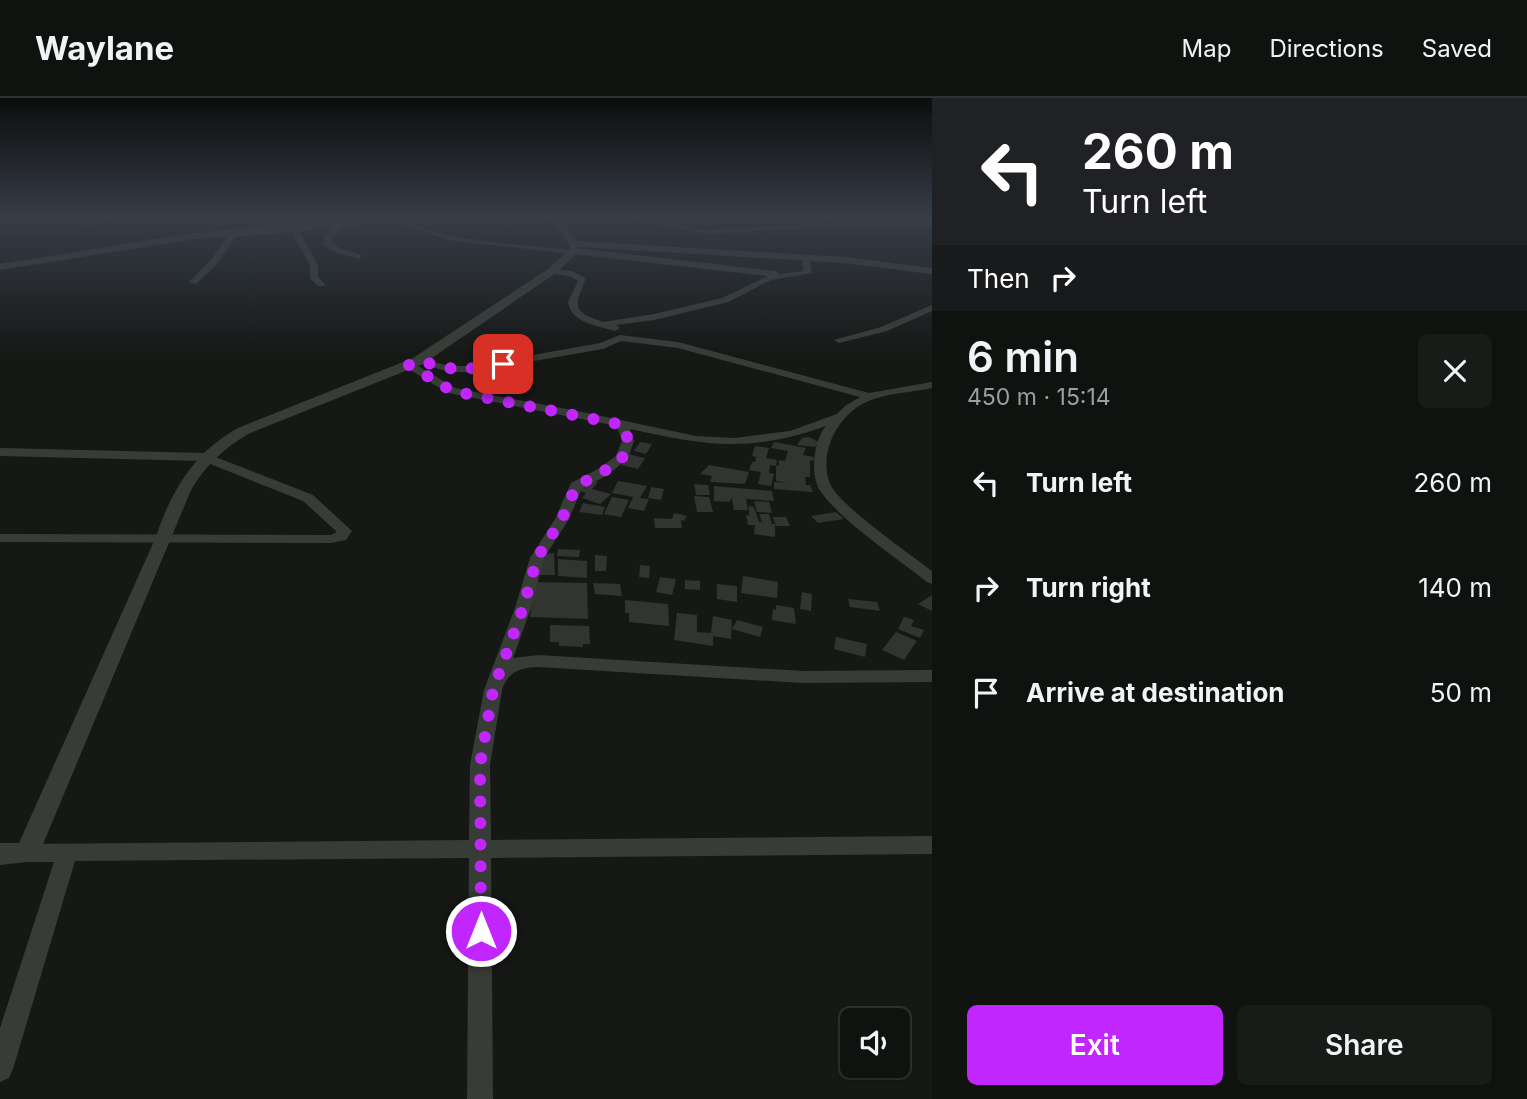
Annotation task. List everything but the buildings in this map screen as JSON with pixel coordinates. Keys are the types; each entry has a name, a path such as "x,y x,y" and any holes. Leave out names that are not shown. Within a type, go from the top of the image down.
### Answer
{"street":[{"path":"0,267 27,263"},
{"path":"193,282 213,263"},
{"path":"313,263 316,271 314,278 320,284"},
{"path":"27,853 164,539 177,498 205,457 228,438 243,431 414,363 552,271 560,263"},
{"path":"686,263 786,275"},
{"path":"605,324 654,317 725,300 769,278 808,273 806,263"},
{"path":"854,263 932,271"},
{"path":"552,271 571,274 583,280 573,301 573,308 579,315 617,328 620,338"},
{"path":"839,340 884,329 932,309"},
{"path":"414,363 449,369 471,369 603,345 620,338 688,348 869,396"},
{"path":"414,363 452,391 696,440 735,442 792,434 843,416"},
{"path":"932,385 869,396 849,408 826,433 822,449 824,486 841,506 932,579"},
{"path":"480,1099 480,765 497,677 523,608 537,558 562,519 576,486 622,458 628,441 624,425"},
{"path":"0,452 205,457 308,498 344,528 345,533 331,539 0,538"},
{"path":"497,677 514,663 538,661 803,677 932,676"},
{"path":"0,854 481,847 932,845"},
{"path":"0,1069 67,853"}],"route":[{"path":"481,931 480,765 493,690 523,608 537,558 562,519 576,486 622,458 628,441 624,425 452,391 409,365 418,361 459,370 503,364"}]}
